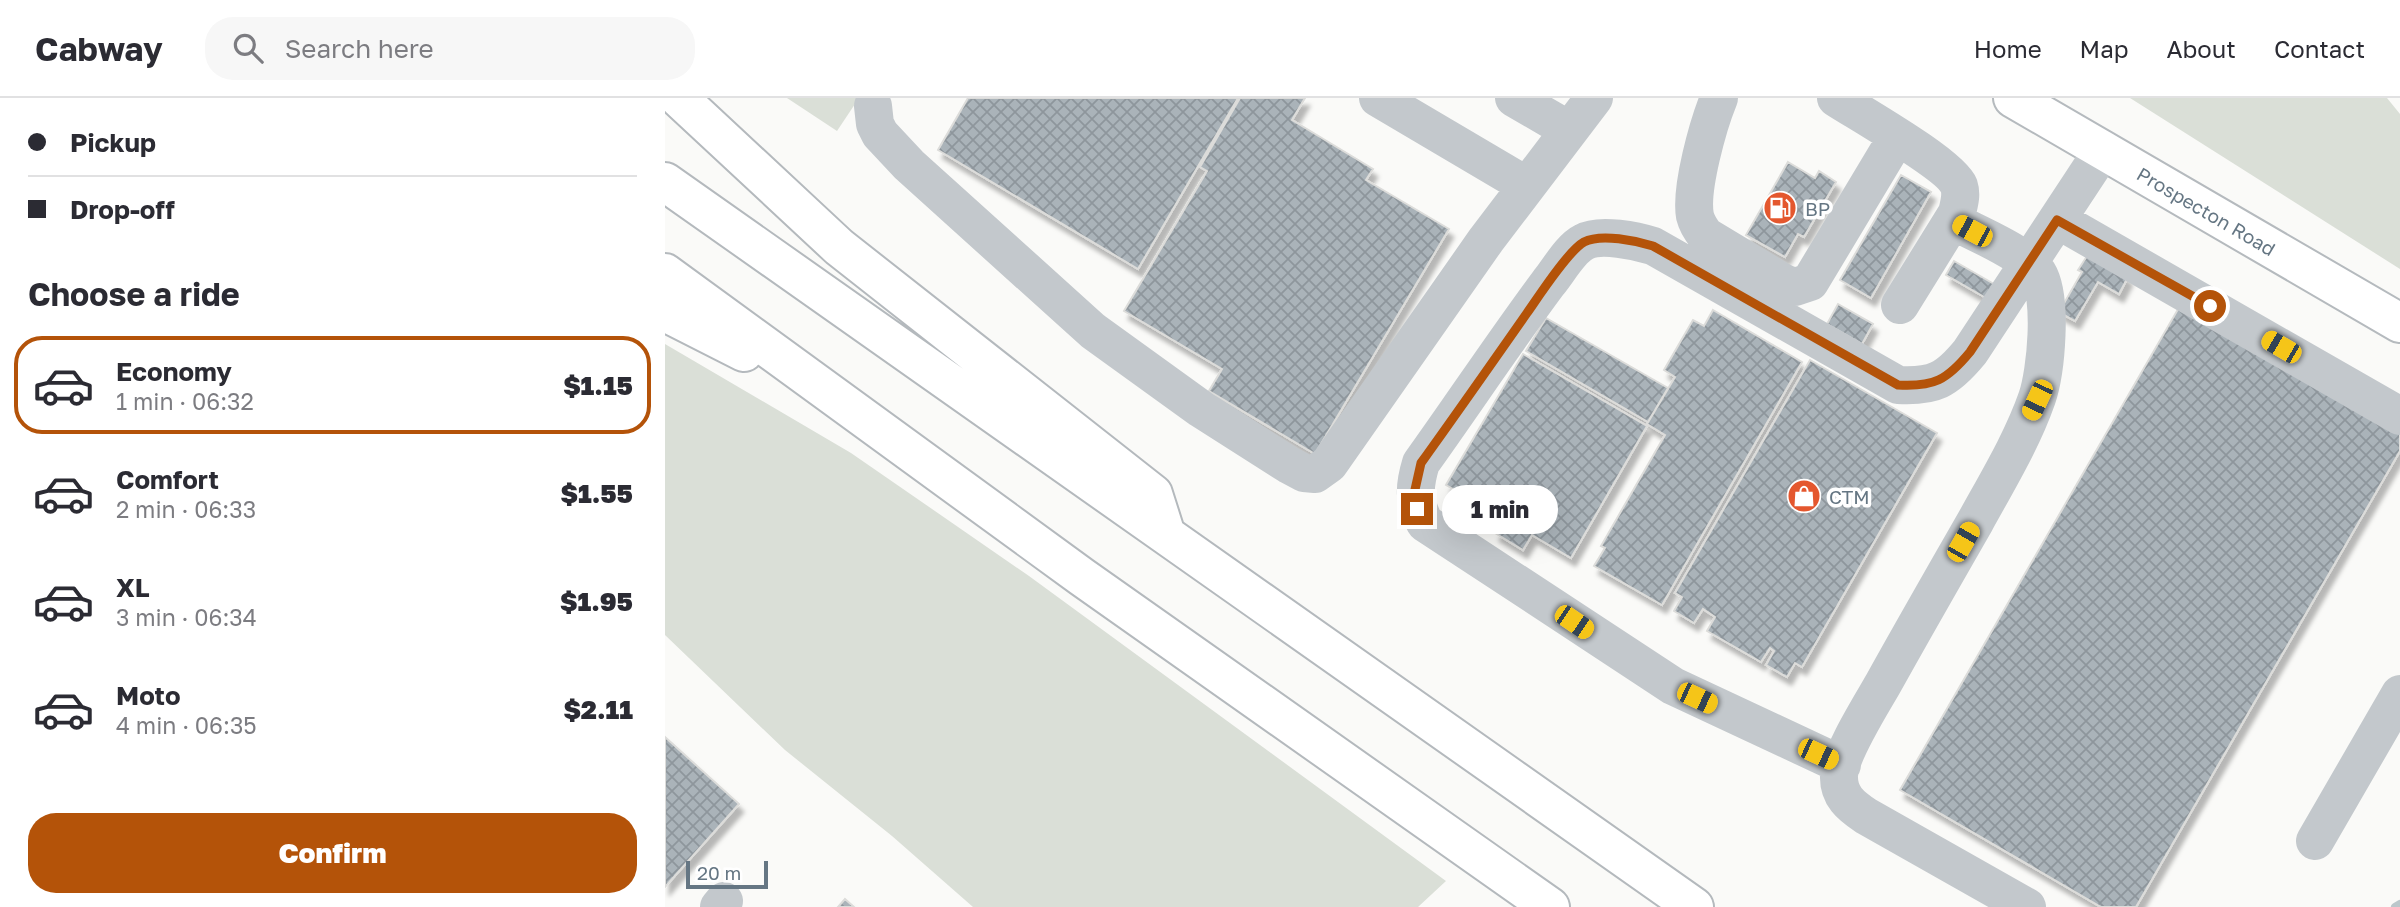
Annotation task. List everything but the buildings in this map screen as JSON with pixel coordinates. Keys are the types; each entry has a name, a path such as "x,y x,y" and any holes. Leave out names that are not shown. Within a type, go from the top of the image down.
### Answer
{"main road":[{"path":"680,98 839,247 1153,494 1166,535"},
{"name":"Prospecton Road","path":"2013,98 2400,323"},
{"path":"665,182 1693,907"},
{"path":"665,272 1071,569 1550,907"},
{"path":"665,313 840,400"}],"lane":[{"path":"1378,98 1527,186"},
{"path":"1514,98 1570,130"},
{"path":"873,106 875,124 880,134 909,165 1093,331 1202,409 1304,473 1315,474 1329,464 1486,240 1594,98"},
{"path":"1719,98 1706,134 1696,194 1695,215 1699,226 1706,236 1795,287 1810,282 1897,138"},
{"path":"1836,98 1942,167 1959,184 1961,198 1953,221 1900,305"},
{"path":"1842,765 1673,686 1425,523 1417,509 1414,494 1421,463 1541,293 1570,255 1585,241 1632,240 1653,246 1898,385 1928,384 1943,379 1956,369 2103,150"},
{"path":"2057,220 2400,416"},
{"path":"1953,221 2030,262 2044,285 2045,370 2037,400 2004,470 1868,710 1839,774 1841,792 1850,806 2027,907"},
{"path":"2315,841 2400,694"}],"shaded area":[{"path":"787,98 859,98 837,131"},
{"path":"2130,98 2387,98 2400,114 2400,269"},
{"path":"665,344 851,453 1029,576 1446,881 1418,907 973,907 892,836 785,750 665,635"}],"waterway":[{"path":"2395,907 2400,904"}],"place":[{"name":"BP","path":"1780,208"},
{"name":"CTM","path":"1804,496"}],"route":[{"path":"1417,509 1414,494 1421,463 1541,293 1570,255 1585,241 1632,240 1653,246 1898,385 1928,384 1943,379 1956,369 2057,220 2210,306"}]}
